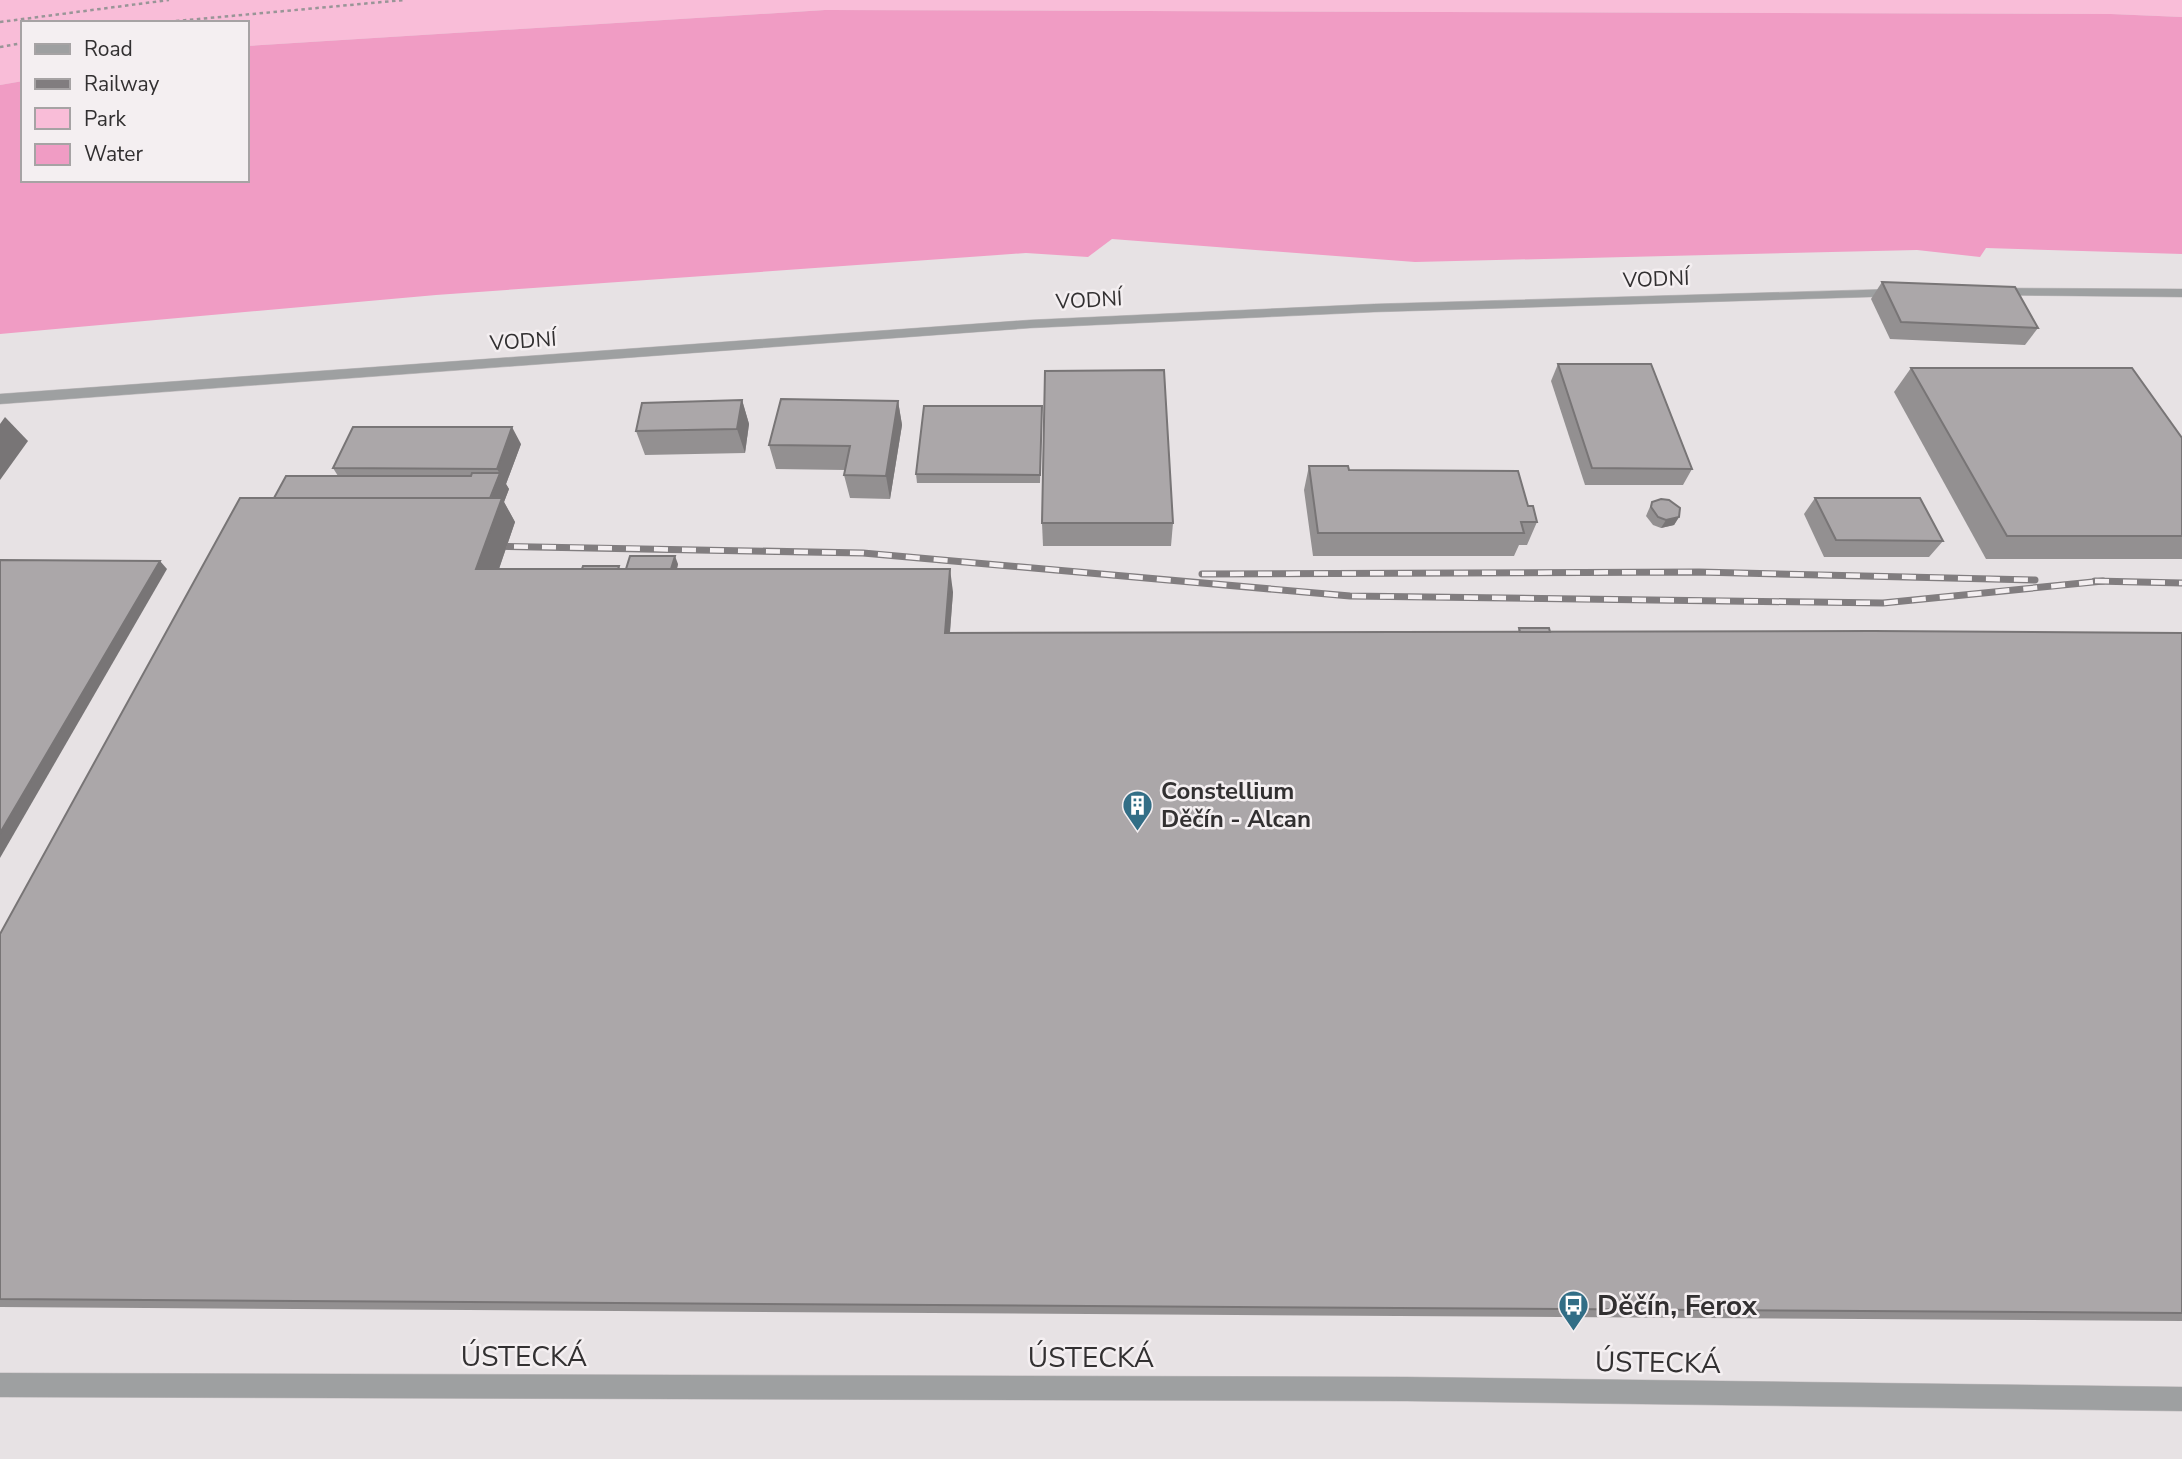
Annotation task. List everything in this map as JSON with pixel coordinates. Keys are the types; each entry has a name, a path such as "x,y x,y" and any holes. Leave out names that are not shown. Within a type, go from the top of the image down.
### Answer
{"street":[{"path":"1976,291 2182,293"},
{"name":"VODNÍ","path":"0,399 1030,324 1374,308 1908,292"},
{"name":"ÚSTECKÁ","path":"0,1385 1407,1389 2182,1399"}],"path":[{"path":"0,22 169,0"},
{"path":"177,21 404,0"},
{"path":"0,47 21,43"}],"green space":[{"path":"0,0 2182,0 2182,17 2111,14 825,10 248,46 248,21 21,21 21,81 0,85"}],"water":[{"path":"825,10 2111,14 2182,17 2182,254 1986,248 1980,257 1917,250 1415,262 1112,239 1088,257 1026,253 436,295 0,334 0,85 21,81 21,182 248,182 248,46"}],"building":[{"path":"1882,282 2015,287 2038,328 1901,322"},
{"path":"1558,364 1651,364 1692,469 1592,468"},
{"path":"1911,368 2132,368 2182,438 2182,536 2007,536"},
{"path":"1164,370 1173,523 1042,523 1045,371"},
{"path":"781,399 898,401 886,476 844,475 850,446 769,445"},
{"path":"742,400 737,429 636,431 642,403"},
{"path":"924,406 1042,406 1040,475 916,474"},
{"path":"353,427 512,427 497,469 333,468"},
{"path":"1309,466 1348,466 1349,470 1518,471 1528,506 1533,506 1537,522 1521,522 1524,533 1318,533"},
{"path":"472,473 500,473 490,498 274,498 286,476 471,476"},
{"name":"Constellium Děčín - Alcan","path":"240,498 502,498 476,569 950,569 945,633 2182,633 2182,1313 0,1299 0,934"},
{"path":"1815,498 1920,498 1943,541 1836,540"},
{"path":"1669,500 1680,508 1679,517 1666,520 1658,517 1651,507 1652,502"},
{"path":"630,556 675,556 671,569 626,569"},
{"path":"0,560 160,561 0,833"},
{"path":"583,566 619,566 618,569 582,569"},
{"path":"1519,628 1549,628 1550,632 1520,632"}],"railway":[{"path":"486,546 863,553 1350,596 1883,603 2102,581"},
{"path":"1202,574 1699,572 2035,580"},
{"path":"2095,581 2102,581"},
{"path":"2102,581 2182,583"}],"place":[{"name":"Constellium Děčín - Alcan","path":"1138,832"},
{"name":"Děčín, Ferox","path":"1574,1333"}]}
